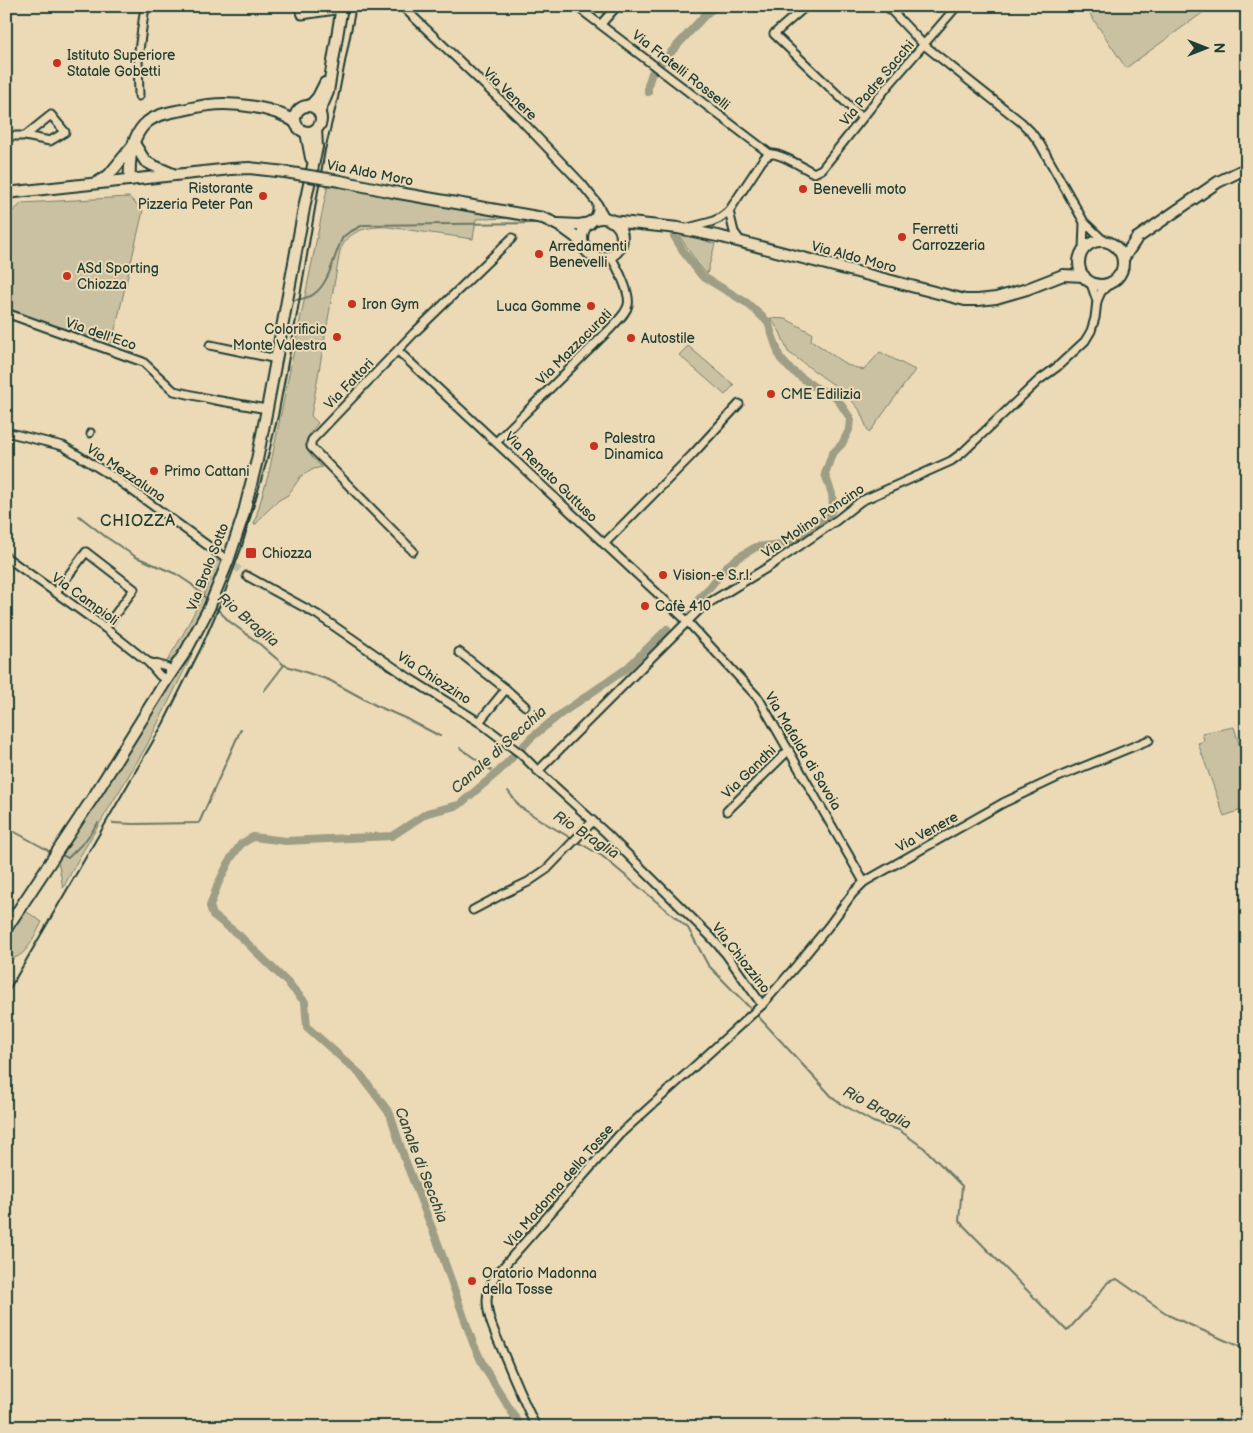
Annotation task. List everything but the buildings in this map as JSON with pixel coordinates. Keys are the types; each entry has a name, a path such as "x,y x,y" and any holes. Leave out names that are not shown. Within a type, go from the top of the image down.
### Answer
{"main road":[{"path":"97,183 109,175 134,143 143,125 155,117 172,112 209,105 226,104 266,110 287,116 295,122 300,130 311,131 320,123 319,113 328,92 342,7"},
{"path":"310,106 324,86 333,61"},
{"path":"295,122 295,115 304,106 314,107 319,113"},
{"path":"266,110 299,109"},
{"name":"Via Brolo Sotto","path":"6,929 96,793 181,659 211,603 228,561 243,516 268,409 312,165 311,131"},
{"path":"130,180 137,156 134,143"},
{"name":"Via Aldo Moro","path":"134,143 145,161 176,175"},
{"name":"Via Aldo Moro","path":"6,193 249,168 340,181 393,192 528,214 557,224 575,235 584,244"},
{"path":"1107,242 1120,251 1123,259 1122,270 1116,279 1100,285 1087,278 1079,264 1082,253 1092,242 1137,238 1218,182 1247,168"},
{"path":"600,219 609,220 619,228 622,235 620,247 616,253 604,258 592,255 584,244 584,232 592,222 600,219"},
{"name":"Via Aldo Moro","path":"609,220 681,228 965,300 996,298 1063,276 1087,278"},
{"name":"Via Aldo Moro","path":"557,224 579,225 592,222"},
{"path":"622,235 629,228 637,224"},
{"path":"1123,259 1137,238"},
{"name":"Via Aldo Moro","path":"1063,276 1082,253"}],"street":[{"path":"139,96 138,58 145,6"},
{"path":"299,6 302,15 342,7"},
{"name":"Via Venere","path":"402,6 520,119 582,182 609,220"},
{"name":"Via Fratelli Rosselli","path":"576,6 770,154 777,154 814,173"},
{"path":"600,24 617,6"},
{"path":"806,6 774,34 862,118"},
{"path":"887,6 924,45 1031,132 1040,144 1084,222 1107,242"},
{"name":"Via Padre Sacchi","path":"814,173 822,170 891,82 957,6"},
{"path":"6,136 25,136 50,142 65,132 50,115 25,136"},
{"path":"681,228 711,222 729,211 764,157 770,154"},
{"path":"592,222 597,210 597,203"},
{"path":"729,211 734,232 741,242"},
{"path":"1082,253 1084,222"},
{"name":"Via Fattori","path":"413,551 332,469 312,447 311,443 414,333 512,238"},
{"name":"Via Mazzacurati","path":"496,442 611,328 628,307 629,299 616,265 610,256"},
{"name":"Via Molino Poncino","path":"1087,278 1097,301"},
{"name":"Via Molino Poncino","path":"538,771 702,607 777,561 838,520 861,502 951,461 962,453 1039,380 1057,367 1085,341 1091,331 1095,318 1097,301 1101,292 1111,282"},
{"name":"Via dell'Eco","path":"6,313 144,362 174,391 268,409"},
{"path":"210,345 277,359"},
{"name":"Via Renato Guttuso","path":"398,351 687,622"},
{"path":"604,544 692,455 739,404"},
{"name":"Via Mezzaluna","path":"6,432 62,446 115,478 222,556"},
{"path":"56,592 86,552 134,588 104,628"},
{"name":"Via Campioli","path":"6,557 56,592 148,662 170,675"},
{"name":"Via Chiozzino","path":"247,576 318,615 518,751 593,821 710,936 731,960 760,1007"},
{"name":"Via Mafalda di Savoia","path":"687,622 760,699 864,882"},
{"path":"460,652 525,706"},
{"name":"Via Campioli","path":"157,667 181,659"},
{"path":"157,667 159,692"},
{"path":"478,722 506,689"},
{"name":"Via Venere","path":"760,1007 864,882 1003,803 1056,778 1149,740"},
{"name":"Via Gandhi","path":"727,811 789,750"},
{"path":"473,910 505,892 528,882 547,869 593,821"},
{"name":"Via Madonna della Tosse","path":"536,1427 516,1386 490,1319 487,1301 491,1282 619,1135 760,1007"}],"shaded area":[{"path":"1086,6 1212,6 1126,68"},
{"path":"328,184 522,218 476,219 473,239 388,227 373,227 359,231 348,238 340,251 311,416 318,423 309,436 306,446 311,456 322,467 301,476 288,495 279,500 254,524 269,472"},
{"name":"ASd Sporting Chiozza","path":"129,197 143,211 112,343 6,310 6,242 10,214 22,203"},
{"path":"679,232 715,244 707,274 680,237"},
{"path":"770,318 786,319 812,333 811,340 847,365 864,370 880,352 915,370 869,433 859,409 845,393 788,352 780,332"},
{"path":"688,346 734,385 725,395 679,355"},
{"path":"216,561 223,561 207,606 176,658 167,661 205,592"},
{"path":"191,657 146,747 80,856 63,888 58,860 98,800 160,699"},
{"path":"1234,727 1247,770 1247,808 1224,816 1198,743 1204,741 1202,733"},
{"path":"24,910 42,922 24,952 19,956 6,959 6,937"}],"waterway":[{"name":"Canale di Secchia","path":"648,92 652,73 705,15 716,6"},
{"path":"295,300 310,296 319,289 328,276 343,237 363,225 535,223"},
{"name":"Canale di Secchia","path":"674,236 702,276 747,303 768,322 780,358 790,369 813,386 836,397 850,418 849,430 842,444 832,454 825,474 832,494 833,508 828,516 794,540 782,544 756,547 739,557 727,566 698,599"},
{"name":"Rio Braglia","path":"79,516 136,557 176,574 191,584 208,600"},
{"name":"Rio Braglia","path":"213,605 230,622 284,665 329,680 377,706 440,736"},
{"name":"Canale di Secchia","path":"521,1427 484,1367 473,1343 439,1246 405,1160 390,1114 361,1075 307,1027 305,1002 240,936 213,915 210,906 231,858 241,844 253,837 286,841 392,836 427,813 459,805 499,771 532,737 562,713 626,669 667,629"},
{"path":"264,691 284,665"},
{"path":"113,823 199,823 241,729"},
{"name":"Rio Braglia","path":"460,748 491,770"},
{"name":"Rio Braglia","path":"508,791 520,807 602,856 688,928 708,965 752,1010"},
{"path":"62,855 68,858 85,841 98,823"},
{"path":"6,827 51,852"},
{"name":"Rio Braglia","path":"755,1013 835,1100 873,1122 899,1130 924,1148 962,1186 959,1221 1067,1331 1108,1282 1117,1279 1170,1316 1247,1350"}],"tunnel":[{"path":"226,559 247,576"}],"railway":[{"path":"6,995 163,724 201,648 241,549 278,416 325,150 338,98 356,6"}],"place":[{"name":"Istituto Superiore Statale Gobetti","path":"57,63"},
{"name":"Benevelli moto","path":"803,189"},
{"name":"Ristorante Pizzeria Peter Pan","path":"263,196"},
{"name":"Ferretti Carrozzeria","path":"902,237"},
{"name":"Arredamenti Benevelli","path":"539,254"},
{"name":"ASd Sporting Chiozza","path":"67,276"},
{"name":"Iron Gym","path":"352,304"},
{"name":"Luca Gomme","path":"591,306"},
{"name":"Colorificio Monte Valestra","path":"337,337"},
{"name":"Autostile","path":"631,338"},
{"name":"CME Edilizia","path":"771,394"},
{"name":"Palestra Dinamica","path":"594,446"},
{"name":"Primo Cattani","path":"154,471"},
{"name":"Chiozza","path":"251,553"},
{"name":"Vision-e S.r.l.","path":"663,575"},
{"name":"Cafè 410","path":"645,606"},
{"name":"Oratorio Madonna della Tosse","path":"472,1281"}],"district":[{"name":"CHIOZZA","path":"138,521"}]}
